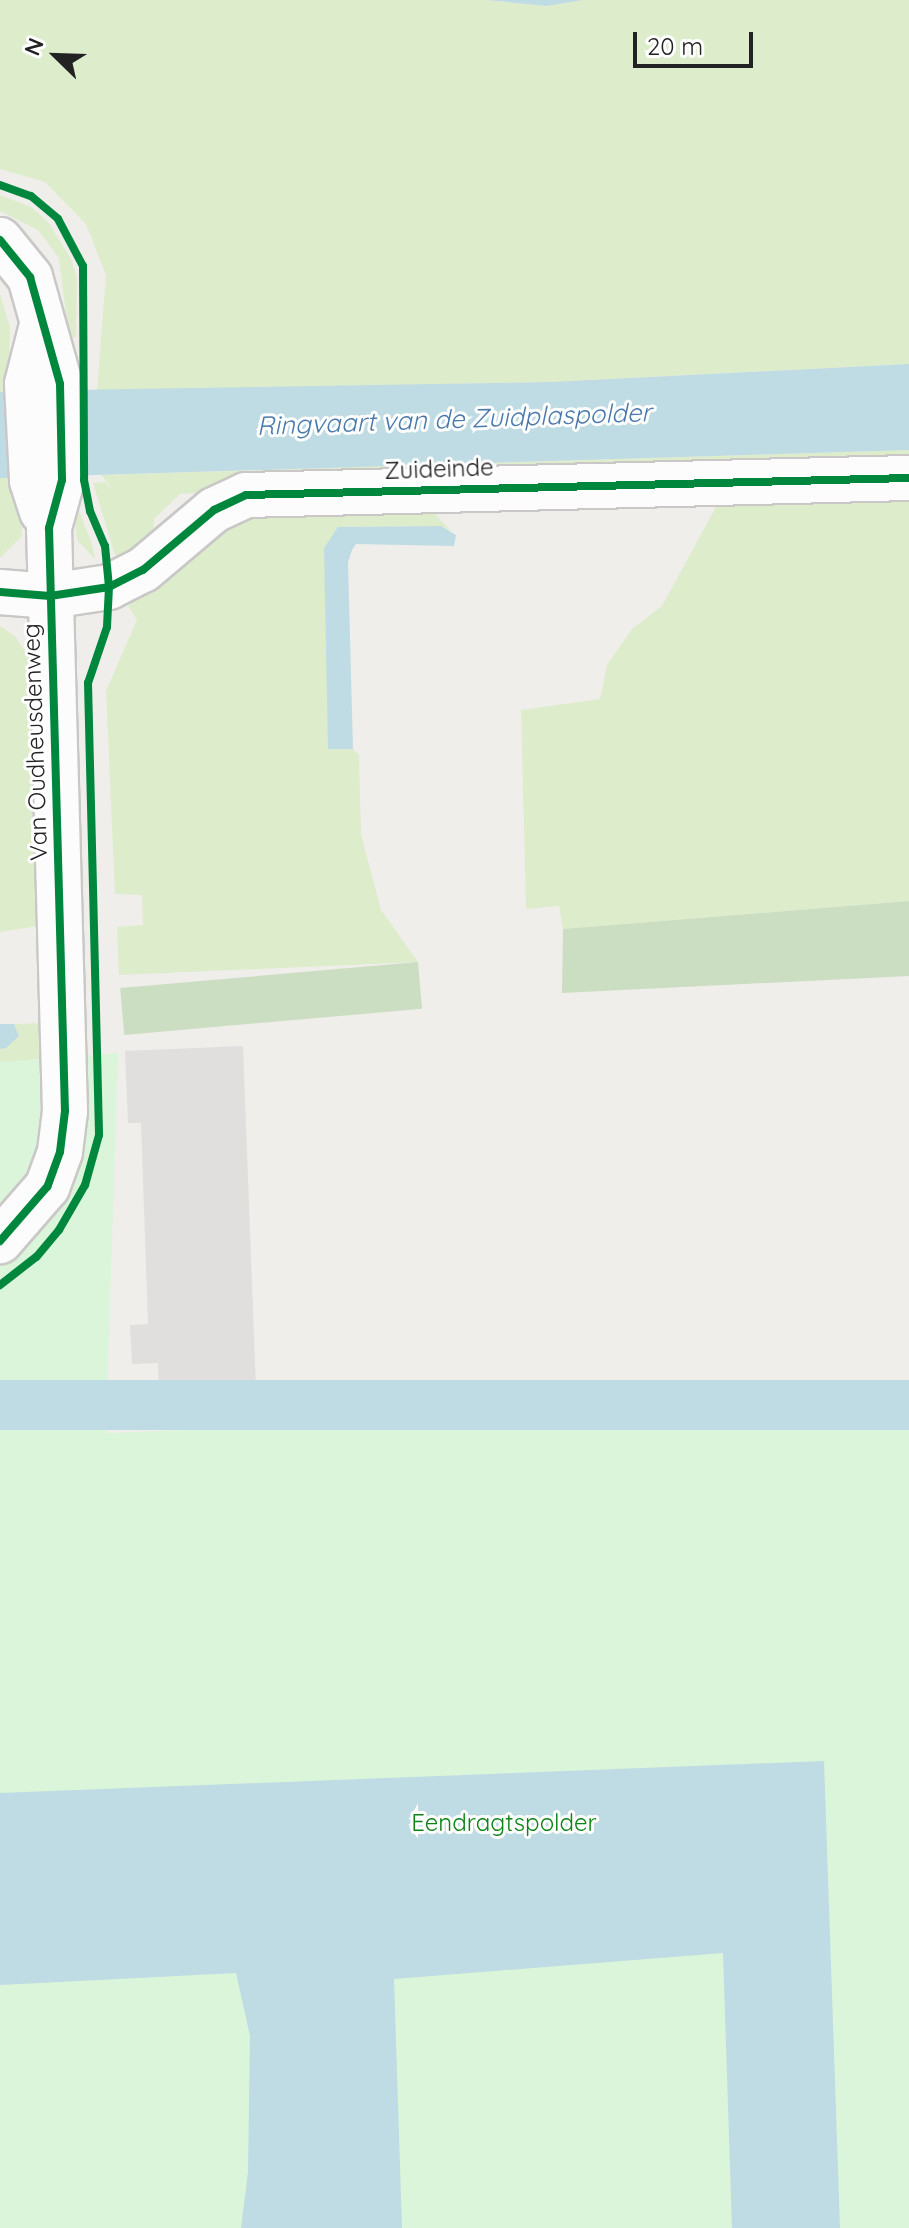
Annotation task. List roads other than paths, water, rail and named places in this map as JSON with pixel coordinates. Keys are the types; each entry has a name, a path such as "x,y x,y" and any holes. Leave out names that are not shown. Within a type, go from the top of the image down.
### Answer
{"street":[{"name":"Van Oudheusdenweg","path":"0,240 30,277 41,303 65,1111 60,1152 47,1187 0,1241"},
{"name":"Zuideinde","path":"0,592 50,596 109,587 143,570 214,510 246,495 909,478"}],"water":[{"path":"486,0 583,0 547,6"},
{"name":"Ringvaart van de Zuidplaspolder","path":"909,364 909,450 0,478 0,392 551,382"},
{"path":"441,526 456,535 454,546 356,544 352,550 348,562 353,749 328,749 324,548 338,527"},
{"path":"0,1024 14,1024 19,1036 6,1048 0,1049"},
{"path":"0,1380 909,1380 909,1430 0,1430"},
{"path":"824,1761 840,2228 732,2228 723,1953 394,1979 402,2228 241,2228 248,2172 250,2036 236,1973 0,1985 0,1793"}],"park label":[{"name":"Eendragtspolder","path":"504,1823"}]}
